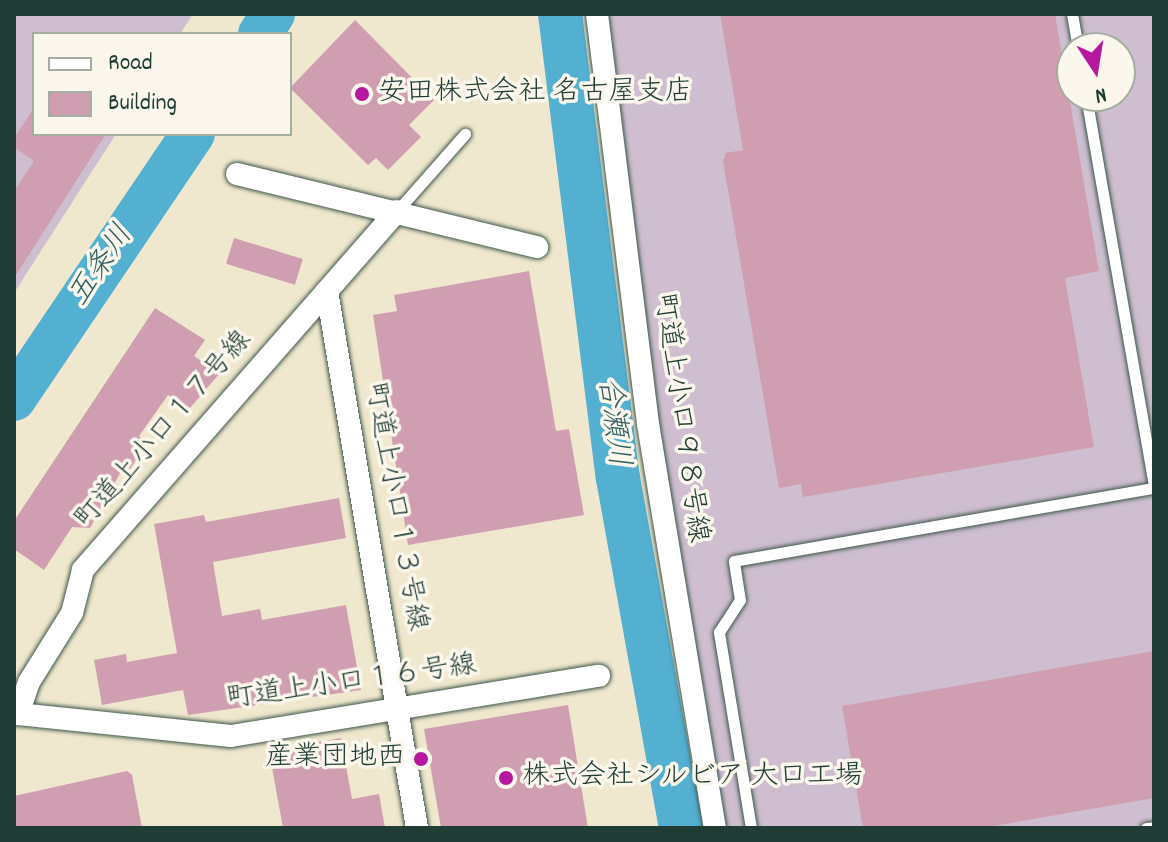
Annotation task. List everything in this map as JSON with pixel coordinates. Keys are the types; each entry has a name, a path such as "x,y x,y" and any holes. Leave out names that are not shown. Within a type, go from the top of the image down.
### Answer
{"street":[{"name":"町道上小口９８号線","path":"597,14 648,424 715,828"},
{"path":"237,174 537,247"},
{"name":"町道上小口１７号線","path":"16,714 29,682 72,613 83,570 397,211"},
{"name":"町道上小口１３号線","path":"327,291 417,828"},
{"name":"町道上小口１６号線","path":"16,714 231,736 599,676"}],"lane":[{"path":"751,828 719,632 740,600 734,561 1154,487 1089,112"},
{"path":"397,211 465,134"},
{"path":"1146,828 1154,827"}],"shaded area":[{"path":"14,14 193,14 181,32 32,32 32,136 115,136 14,293"},
{"path":"603,14 1154,14 1154,828 721,828 678,581"}],"building":[{"path":"720,14 1055,14 1058,32 1056,112 1072,112 1099,271 1065,278 1094,447 803,497 801,484 779,488 723,161 726,153 743,150"},
{"name":"安田株式会社 名古屋支店","path":"355,20 434,100 409,125 421,137 388,170 376,158 368,165 292,90 292,86"},
{"path":"32,111 32,136 105,136 14,278 14,192 34,161 14,147 14,138"},
{"path":"234,238 303,259 295,285 226,264"},
{"path":"529,271 556,431 569,429 584,515 408,545 373,315 397,311 394,295"},
{"path":"155,308 205,340 194,356 220,373 190,408 168,395 139,436 147,444 130,469 124,466 90,528 72,527 44,570 14,549 14,521"},
{"path":"339,498 346,538 213,562 222,616 260,609 262,620 346,605 361,690 188,715 183,690 102,705 94,660 126,654 127,662 177,653 154,524 204,515 206,522"},
{"path":"1154,651 1154,798 982,828 863,828 842,706"},
{"name":"株式会社シルビア 大口工場","path":"568,705 588,828 441,828 424,729"},
{"path":"341,738 352,799 379,794 385,828 283,828 269,751"},
{"path":"127,771 132,775 142,828 14,828 14,796"}],"waterway":[{"name":"五条川","path":"261,32 273,14"},
{"name":"合瀬川","path":"560,14 618,478 681,828"},
{"name":"五条川","path":"14,399 192,136"}],"place":[{"name":"安田株式会社 名古屋支店","path":"362,94"},
{"name":"産業団地西","path":"421,759"},
{"name":"株式会社シルビア 大口工場","path":"506,778"}]}
